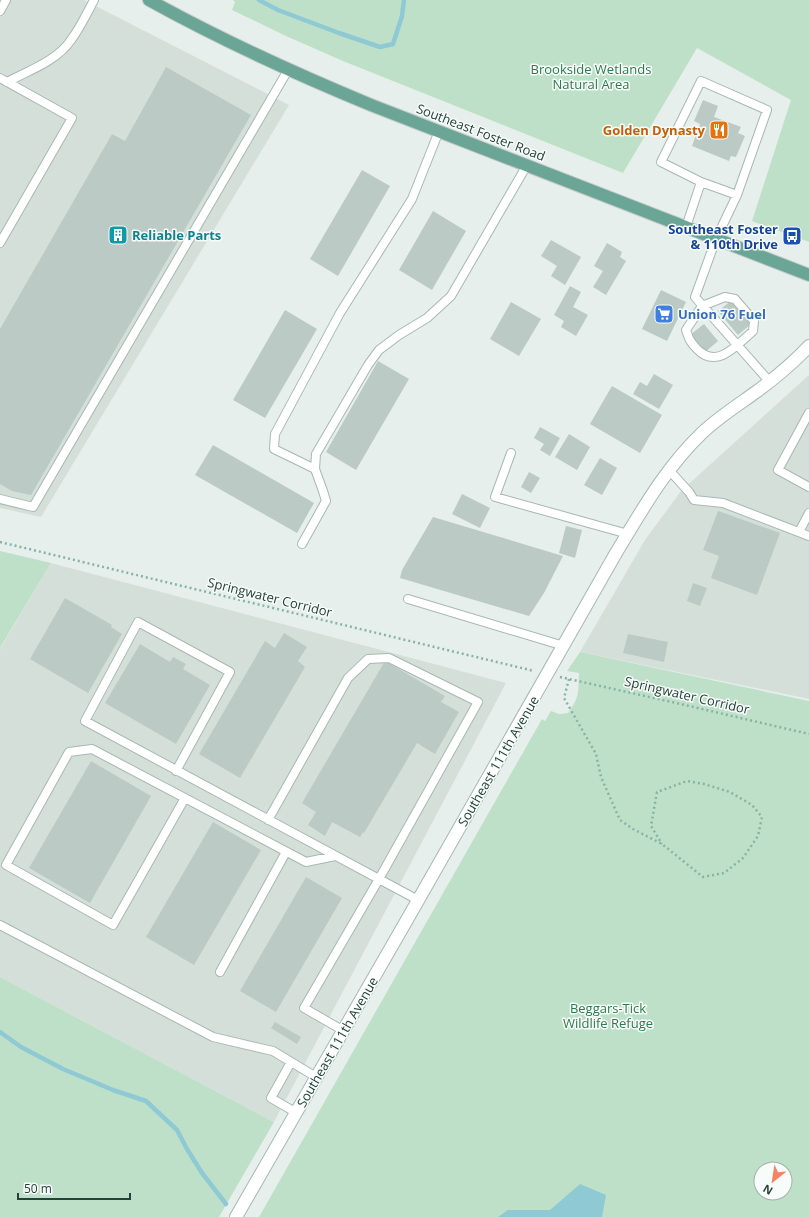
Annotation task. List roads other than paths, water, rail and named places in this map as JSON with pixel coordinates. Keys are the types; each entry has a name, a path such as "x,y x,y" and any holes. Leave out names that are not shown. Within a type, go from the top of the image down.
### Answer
{"main road":[{"name":"Southeast Foster Road","path":"149,0 252,53 371,105 809,275"}],"street":[{"name":"Southeast 111th Avenue","path":"236,1217 653,492 684,452 704,432 728,411 799,357 809,346"}],"lane":[{"path":"0,11 6,0"},
{"path":"3,80 45,62 60,52 71,41 94,0"},
{"path":"0,499 33,507 288,70"},
{"path":"0,243 72,118 3,80"},
{"path":"737,195 701,182 661,162 701,81 766,110 737,195 716,239 695,297 769,381"},
{"path":"315,469 274,449 275,434 340,313 412,199 439,131"},
{"path":"302,544 326,501 324,491 315,469 316,454 368,365 379,350 399,335 427,318 451,296 527,165"},
{"path":"686,227 701,182"},
{"path":"726,297 735,299 754,321 753,330 737,345 720,357 711,358 702,355 689,340 686,330 702,306 726,297"},
{"path":"809,413 778,470 809,487"},
{"path":"511,453 495,498 628,534"},
{"path":"669,470 689,492 694,500 723,503 809,536"},
{"path":"799,532 809,513"},
{"path":"408,599 564,646"},
{"path":"176,771 230,672 138,622 85,721 176,771 418,900"},
{"path":"268,820 348,678 368,659 389,658 478,702 379,879 304,1008 344,1031"},
{"path":"185,798 113,925 6,865 69,752 92,749 185,798 286,852 306,862 336,856"},
{"path":"220,972 286,852"},
{"path":"0,925 213,1037 273,1051 316,1077"},
{"path":"291,1062 271,1098 296,1112"}],"water":[{"path":"580,1184 606,1195 602,1217 498,1217 508,1210 550,1210"}],"waterway":[{"path":"259,0 278,10 380,47 393,44 402,16 404,0"},
{"path":"0,1032 21,1047 63,1069 113,1090 146,1101 177,1130 202,1173 226,1204"}],"place":[{"name":"Golden Dynasty","path":"719,130"},
{"name":"Reliable Parts","path":"118,235"},
{"name":"Southeast Foster & 110th Drive","path":"792,236"},
{"name":"Union 76 Fuel","path":"664,314"}],"park label":[{"name":"Brookside Wetlands Natural Area","path":"591,76"},
{"name":"Beggars-Tick Wildlife Refuge","path":"608,1016"}]}
